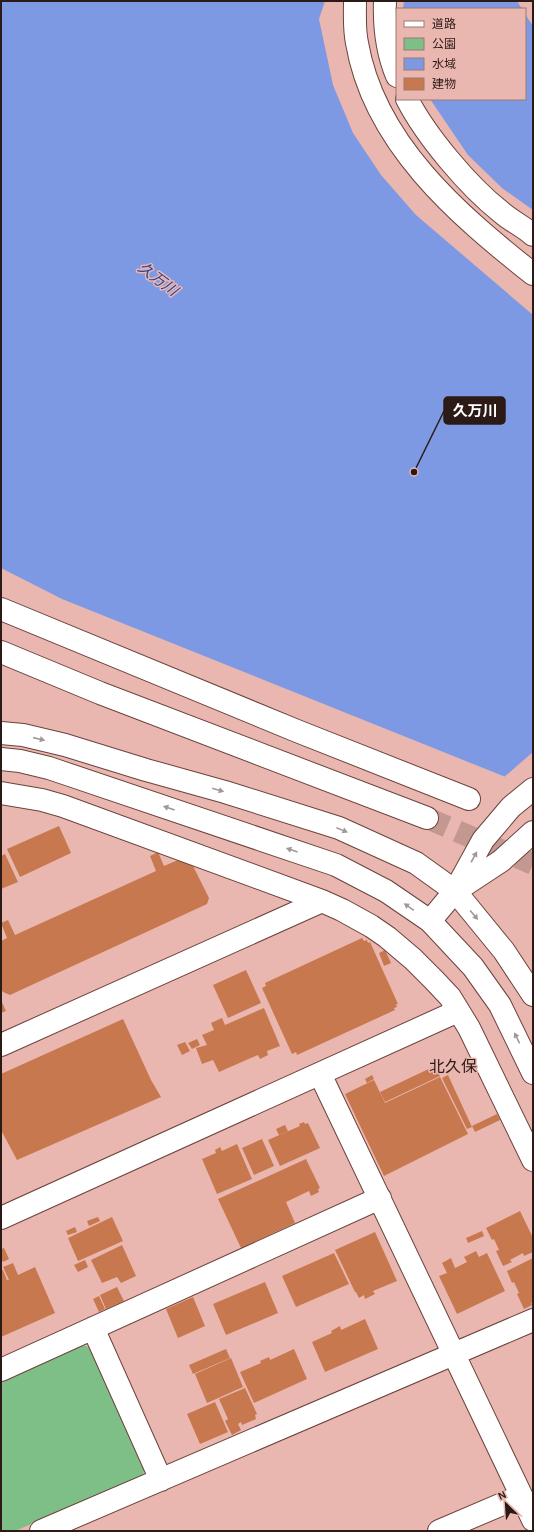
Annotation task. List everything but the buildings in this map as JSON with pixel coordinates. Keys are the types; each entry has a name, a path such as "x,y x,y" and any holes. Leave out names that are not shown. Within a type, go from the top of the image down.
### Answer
{"main road":[{"path":"355,1 354,22 363,68 376,103 396,138 444,197 503,250 533,274"},
{"path":"385,1 386,35 390,55 396,73"},
{"path":"408,100 428,133 457,168 500,212 526,229 533,236"},
{"path":"1,609 298,731 470,799"},
{"path":"2,655 427,818"},
{"path":"1,733 24,735 65,745 225,792 339,828 416,863 455,891 504,951 533,996"},
{"path":"1,759 20,761 49,768 336,865 386,891 430,922 474,966 500,1005 533,1073"},
{"path":"430,922 455,891 483,840 512,807 533,788"},
{"path":"1,793 42,800 63,806 281,885 342,910 371,926 397,945 450,997 469,1028 533,1160"},
{"path":"455,891 501,860 533,832"},
{"path":"1,1045 322,901"},
{"path":"1,1218 458,1011"},
{"path":"320,1074 533,1520"},
{"path":"1,1370 380,1198"},
{"path":"41,1531 533,1320"},
{"path":"93,1328 161,1480"},
{"path":"439,1531 521,1496"}],"green space":[{"path":"82,1345 92,1348 145,1464 143,1476 15,1531 1,1531 1,1382"}],"water":[{"path":"1,1 325,1 319,19 333,85 353,133 381,175 416,215 533,315 533,788 62,599 1,568"},
{"path":"404,1 517,1 521,8 403,8"},
{"path":"526,16 533,26 533,210 502,188 468,155 431,100 526,100"}],"pier":[{"path":"533,752 533,790 503,778"}],"tunnel":[{"path":"427,818 533,864"}],"place":[{"name":"久万川","path":"414,472"}],"district":[{"name":"北久保","path":"453,1066"}]}
